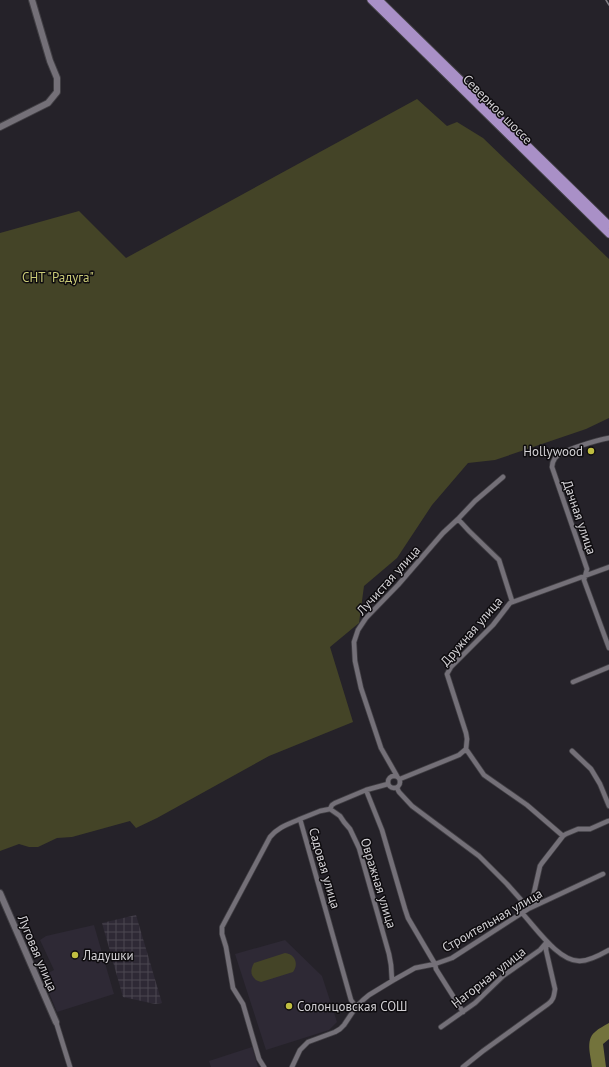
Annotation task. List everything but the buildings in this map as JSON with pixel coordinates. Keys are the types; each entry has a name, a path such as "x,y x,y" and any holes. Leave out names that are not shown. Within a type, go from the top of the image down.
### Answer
{"main road":[{"name":"Северное шоссе","path":"371,0 609,234"},
{"name":"Северное шоссе","path":"379,0 609,226"}],"street":[{"path":"0,127 48,103 57,92 57,78 39,28 32,0"},
{"name":"Дачная улица","path":"609,438 594,441 556,456 553,460 552,467 587,569 584,580 609,648"},
{"name":"Лучистая улица","path":"398,778 381,748 361,688 355,661 354,642 358,630 366,618 398,585 458,518 503,477"},
{"path":"458,518 469,531 499,560 512,601"},
{"name":"Дружная улица","path":"466,750 466,733 446,674 451,667 493,625 508,604 512,601 609,567"},
{"path":"573,682 609,667"},
{"path":"388,784 391,777 398,778 459,755 466,750 484,775 527,805 563,836"},
{"path":"572,751 591,769 600,784 609,806"},
{"path":"388,784 393,789 397,788 401,784 398,778"},
{"path":"300,819 320,811 330,809 335,803 366,790 388,784"},
{"path":"397,788 412,806 479,856 507,884 528,909"},
{"path":"366,790 382,830 405,909 435,964 436,969 463,1012"},
{"name":"Овражная улица","path":"330,809 340,816 350,829 359,848 388,948 392,981"},
{"name":"Садовая улица","path":"264,1067 259,1059 243,1004 232,988 222,928 270,837 274,832 300,819 352,1000 356,1007"},
{"path":"537,904 533,897 540,866 563,836 578,829 590,829 609,820"},
{"name":"Строительная улица","path":"292,1067 300,1050 308,1042 340,1029 356,1007 370,995 392,981 415,968 435,964 452,958 528,909 603,874"},
{"name":"Луговая улица","path":"0,892 2,905 56,1022"},
{"path":"522,913 547,942 564,957 575,961 583,961 609,950"},
{"path":"463,1067 551,1002 555,989 546,950 547,942"},
{"name":"Нагорная улица","path":"441,1027 476,1003 503,976 540,950 547,942"},
{"path":"56,1022 70,1067"}],"shaded area":[{"path":"136,915 162,1003 155,1004 123,997 102,923"},
{"name":"Ладушки","path":"94,925 114,994 57,1012 42,976 54,970 40,940 46,936"},
{"path":"285,940 322,976 337,1022 329,1030 266,1050 235,954"},
{"path":"609,1023 609,1039 603,1044 606,1067 592,1067 589,1048 590,1039 592,1035 600,1028"},
{"path":"252,1047 258,1067 211,1067 209,1061"}],"green space":[{"name":"СНТ \"Радуга\"","path":"417,99 447,126 457,122 483,138 609,259 609,418 586,429 495,460 468,463 432,505 397,558 364,586 359,623 330,647 353,722 269,756 157,818 136,828 130,821 72,837 57,838 38,847 29,847 19,844 0,851 0,233 79,211 126,258"},
{"path":"285,953 294,957 296,966 293,972 261,982 253,977 251,972 254,963"}],"railway":[{"path":"606,0 609,5"}],"place":[{"name":"Hollywood","path":"591,451"},
{"name":"Ладушки","path":"75,955"},
{"name":"Солонцовская СОШ","path":"289,1006"}]}
